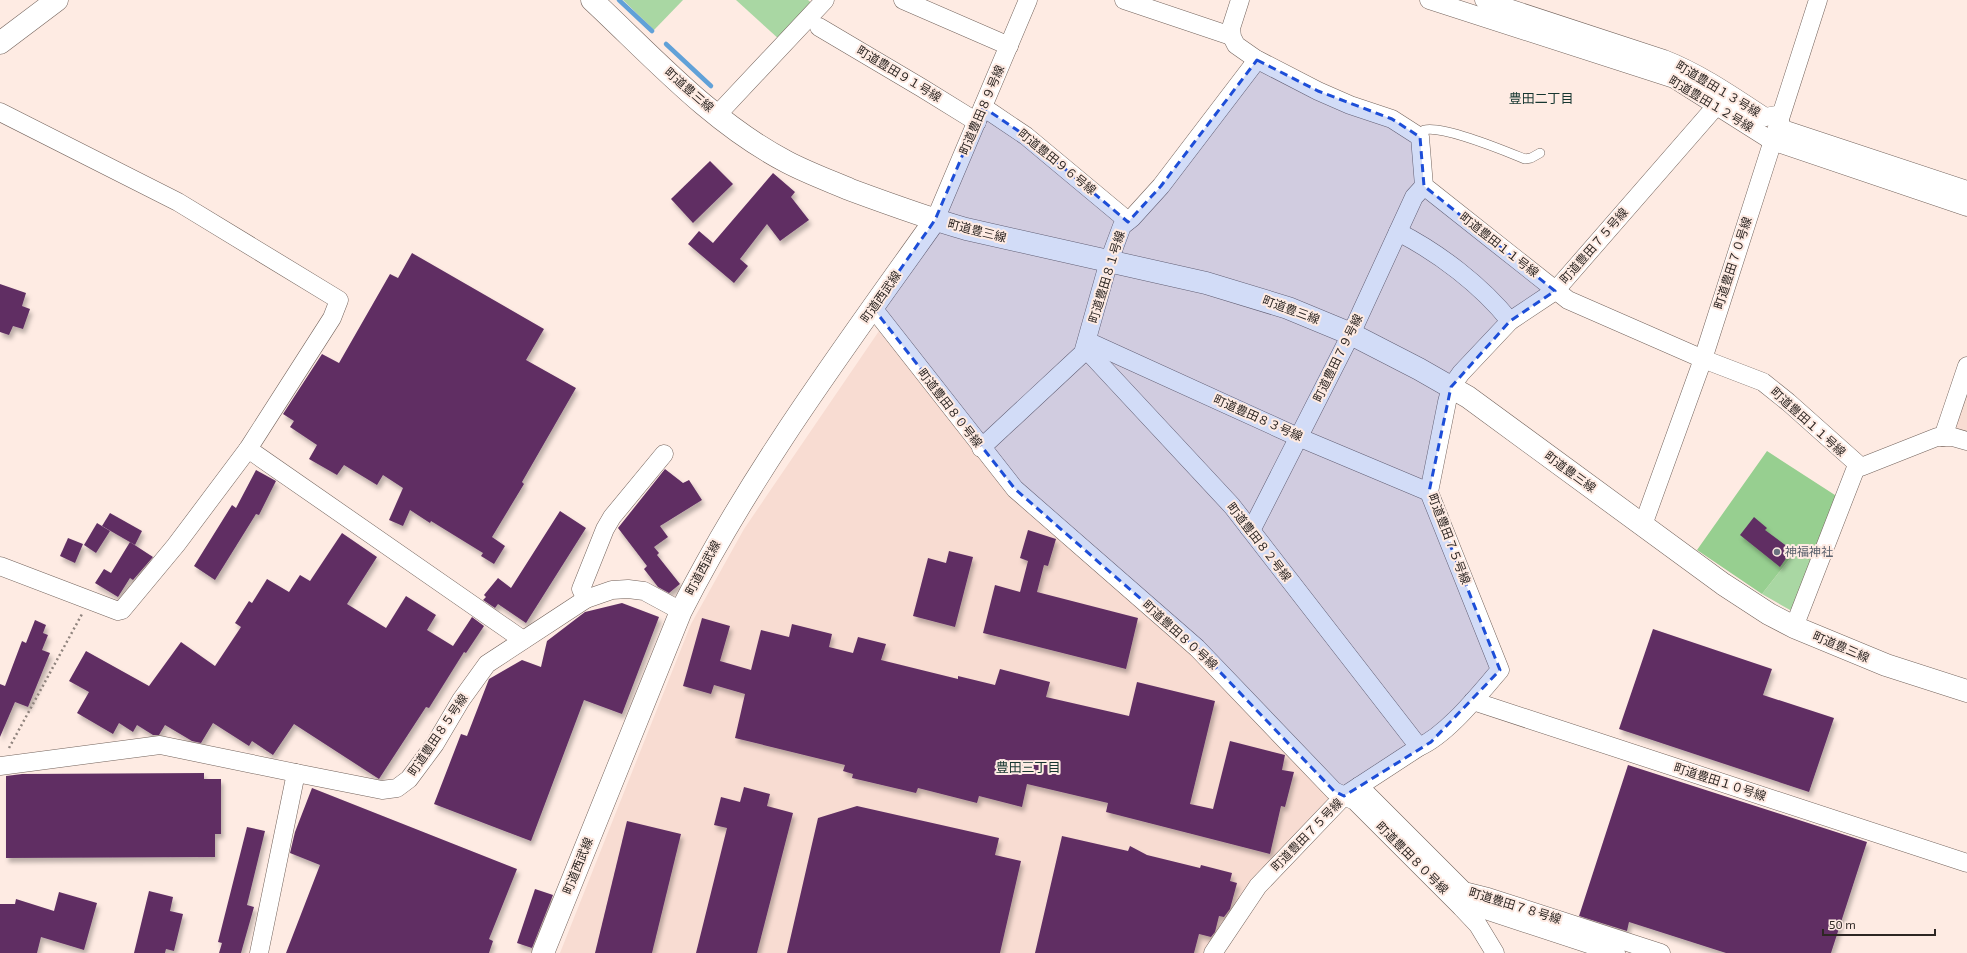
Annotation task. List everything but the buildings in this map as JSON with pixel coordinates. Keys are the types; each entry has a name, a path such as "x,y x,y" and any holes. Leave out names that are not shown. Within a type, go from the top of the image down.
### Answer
{"street":[{"path":"0,44 57,0"},
{"name":"町道豊三線","path":"592,0 691,93 717,115 786,162 820,178 935,220 1206,283 1250,295 1288,308 1351,334 1451,387 1498,418 1738,594 1794,627 1886,665 1967,691"},
{"path":"717,115 824,0"},
{"path":"903,0 1009,46"},
{"name":"町道豊田８９号線","path":"935,220 1028,0"},
{"path":"1124,0 1231,36"},
{"path":"1240,0 1231,28 1231,36 1236,45 1257,60 1324,94 1350,105 1392,119 1420,137 1424,186"},
{"name":"町道豊田１２号線","path":"1429,0 1674,80 1717,105 1772,141 1967,206"},
{"name":"町道豊田１３号線","path":"1484,0 1676,64 1726,92 1765,117 1777,116 1783,129 1967,190"},
{"name":"町道豊田７０号線","path":"1643,525 1703,359 1818,0"},
{"name":"町道豊田９１号線","path":"820,27 922,88 980,115"},
{"name":"町道豊田８１号線","path":"981,448 1083,353 1109,261 1122,226 1128,222 1161,186 1257,60"},
{"name":"町道豊田７５号線","path":"1213,953 1258,886 1351,791 1419,747 1431,742 1473,701 1500,670 1429,492 1451,387 1461,373 1510,321 1555,290 1717,105"},
{"path":"0,112 178,202 339,300 332,318 248,449 176,545 122,610 118,611 90,601 0,566"},
{"name":"町道豊田９６号線","path":"980,115 1026,136 1128,222"},
{"name":"町道豊田１１号線","path":"1424,186 1568,300 1767,386 1857,465 1865,467 1943,437 1954,436 1967,441"},
{"name":"町道豊田７９号線","path":"1250,528 1254,525 1351,334 1414,197 1424,186"},
{"name":"町道西武線","path":"543,953 681,611 729,521 769,457 935,220"},
{"path":"1398,232 1422,245 1458,271 1510,321"},
{"name":"町道豊田８０号線","path":"873,308 981,448 1023,499 1197,648 1334,791 1351,791 1355,801 1478,925 1495,953"},
{"name":"町道豊田８３号線","path":"1086,344 1298,437 1429,492"},
{"name":"町道豊田８２号線","path":"1086,344 1232,506 1419,747"},
{"path":"1943,437 1967,366"},
{"path":"248,449 523,640"},
{"path":"586,599 581,589 605,528 664,454"},
{"path":"1794,627 1857,465"},
{"name":"町道豊田８５号線","path":"4,759 160,745 382,790 397,788 409,779 435,744 461,700 487,664 586,599 612,590 628,589 644,591 681,611"},
{"name":"町道豊田１０号線","path":"1473,701 1967,863"},
{"path":"260,953 296,773"},
{"name":"町道豊田７８号線","path":"1351,791 1464,891 1488,897 1661,953"},
{"path":"1462,908 1473,906 1616,953"}],"lane":[{"path":"1420,137 1424,130 1431,130 1470,139 1525,159 1531,158 1540,153"}],"path":[{"path":"4,759 90,601"}],"highlighted area":[{"path":"1257,60 1318,91 1392,119 1420,137 1424,186 1555,291 1510,321 1451,387 1429,492 1500,670 1431,742 1344,796 1334,791 1197,648 1015,489 873,308 935,220 983,107 1026,136 1128,222 1161,186"}],"shaded area":[{"path":"879,331 1006,491 1190,652 1331,796 1256,877 1204,953 560,953 691,624 744,529"},
{"path":"1967,388 1967,434 1956,430 1955,427"}],"green space":[{"path":"623,0 683,0 654,30"},
{"path":"736,0 808,0 814,5 780,40"},
{"path":"1767,451 1838,497 1813,563 1795,552 1762,594 1697,550"},
{"path":"1795,552 1813,563 1797,606 1790,610 1762,594"}],"waterway":[{"path":"619,0 652,31"},
{"path":"666,44 711,86"}],"place":[{"name":"神福神社","path":"1777,552"}],"district":[{"name":"豊田二丁目","path":"1541,98"},
{"name":"豊田三丁目","path":"1028,767"}]}
